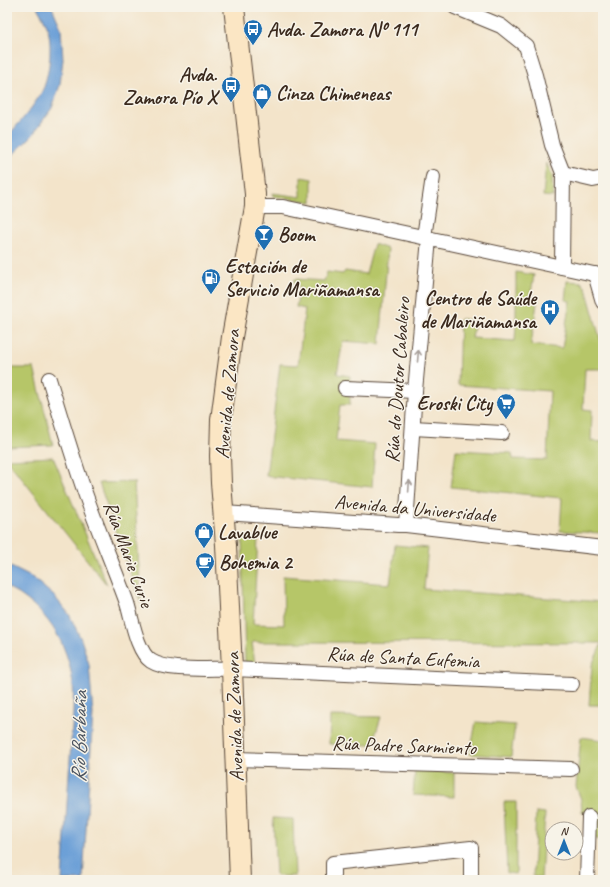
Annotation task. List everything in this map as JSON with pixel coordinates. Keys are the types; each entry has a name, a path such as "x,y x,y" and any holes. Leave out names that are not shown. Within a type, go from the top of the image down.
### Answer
{"street":[{"name":"Avenida de Zamora","path":"234,7 254,175 254,207 236,309 221,420 220,483 224,513 232,669 240,880"},
{"path":"455,7 501,26 526,46 535,75 552,145 563,173 562,267"},
{"path":"563,173 593,180 603,178"},
{"name":"Rúa do Doutor Cabaleiro","path":"406,525 426,238 433,176"},
{"path":"254,207 283,207 599,275 603,302"},
{"name":"Rúa Marie Curie","path":"49,379 88,502 126,603 138,640 146,655 150,660 164,666 232,669"},
{"path":"345,388 415,391"},
{"path":"413,428 502,433"},
{"name":"Avenida da Universidade","path":"224,513 406,525 603,548"},
{"name":"Rúa de Santa Eufemia","path":"232,669 572,684"},
{"name":"Rúa Padre Sarmiento","path":"236,759 571,769"},
{"path":"586,880 589,817"},
{"path":"333,880 333,863 470,848 471,880"}],"green space":[{"path":"546,163 552,175 553,197 543,196"},
{"path":"301,177 312,179 312,202 273,196 272,193 301,197"},
{"path":"374,244 388,249 380,344 343,341 337,374 350,376 350,405 340,405 336,441 375,444 372,487 266,476 280,364 298,365 305,309 296,307 300,287 294,286 295,279 324,281 327,272 343,274 345,271 366,274"},
{"path":"516,272 534,275 530,299 537,303 531,345 562,348 570,301 565,300 567,281 581,282 586,288 603,349 603,369 585,369 583,409 592,410 591,441 603,442 603,533 560,531 562,498 451,487 456,450 512,453 513,459 547,460 550,391 458,385 460,319 475,320 472,338 515,341"},
{"path":"7,368 34,368 53,445 9,447 7,434"},
{"path":"53,457 107,585 7,460"},
{"path":"134,482 141,603 99,483"},
{"path":"242,537 258,538 253,624 284,625 283,576 390,584 395,545 428,548 424,589 603,602 603,705 589,705 592,665 602,643 252,642 255,664 245,664"},
{"path":"330,716 381,717 372,745 329,744"},
{"path":"476,722 515,725 511,757 470,754"},
{"path":"581,737 603,740 603,840 591,838 593,812 582,813 581,799 576,787"},
{"path":"415,769 454,773 454,797 413,795"},
{"path":"504,802 516,802 516,874 507,873"},
{"path":"536,812 545,813 541,880 538,880 539,877 533,877"},
{"path":"273,818 293,819 295,876 276,876"}],"water":[{"path":"37,7 52,7 61,28 63,59 60,85 52,108 31,137 7,160 7,136 22,120 38,99 44,87 48,72 50,46 48,30 46,23"},
{"name":"Río Barbaña","path":"7,565 33,578 54,596 69,614 81,639 89,664 93,714 83,880 62,880 73,713 73,688 70,669 66,654 53,627 33,605 21,595 7,587"}],"place":[{"name":"Avda. Zamora Nº 111","path":"253,46"},
{"name":"Avda. Zamora Pío X","path":"231,103"},
{"name":"Cinza Chimeneas","path":"262,110"},
{"name":"Boom","path":"264,251"},
{"name":"Estación de Servicio Mariñamansa","path":"211,295"},
{"name":"Centro de Saúde de Mariñamansa","path":"550,326"},
{"name":"Eroski City","path":"506,420"},
{"name":"Lavablue","path":"204,549"},
{"name":"Bohemia 2","path":"205,579"}]}
